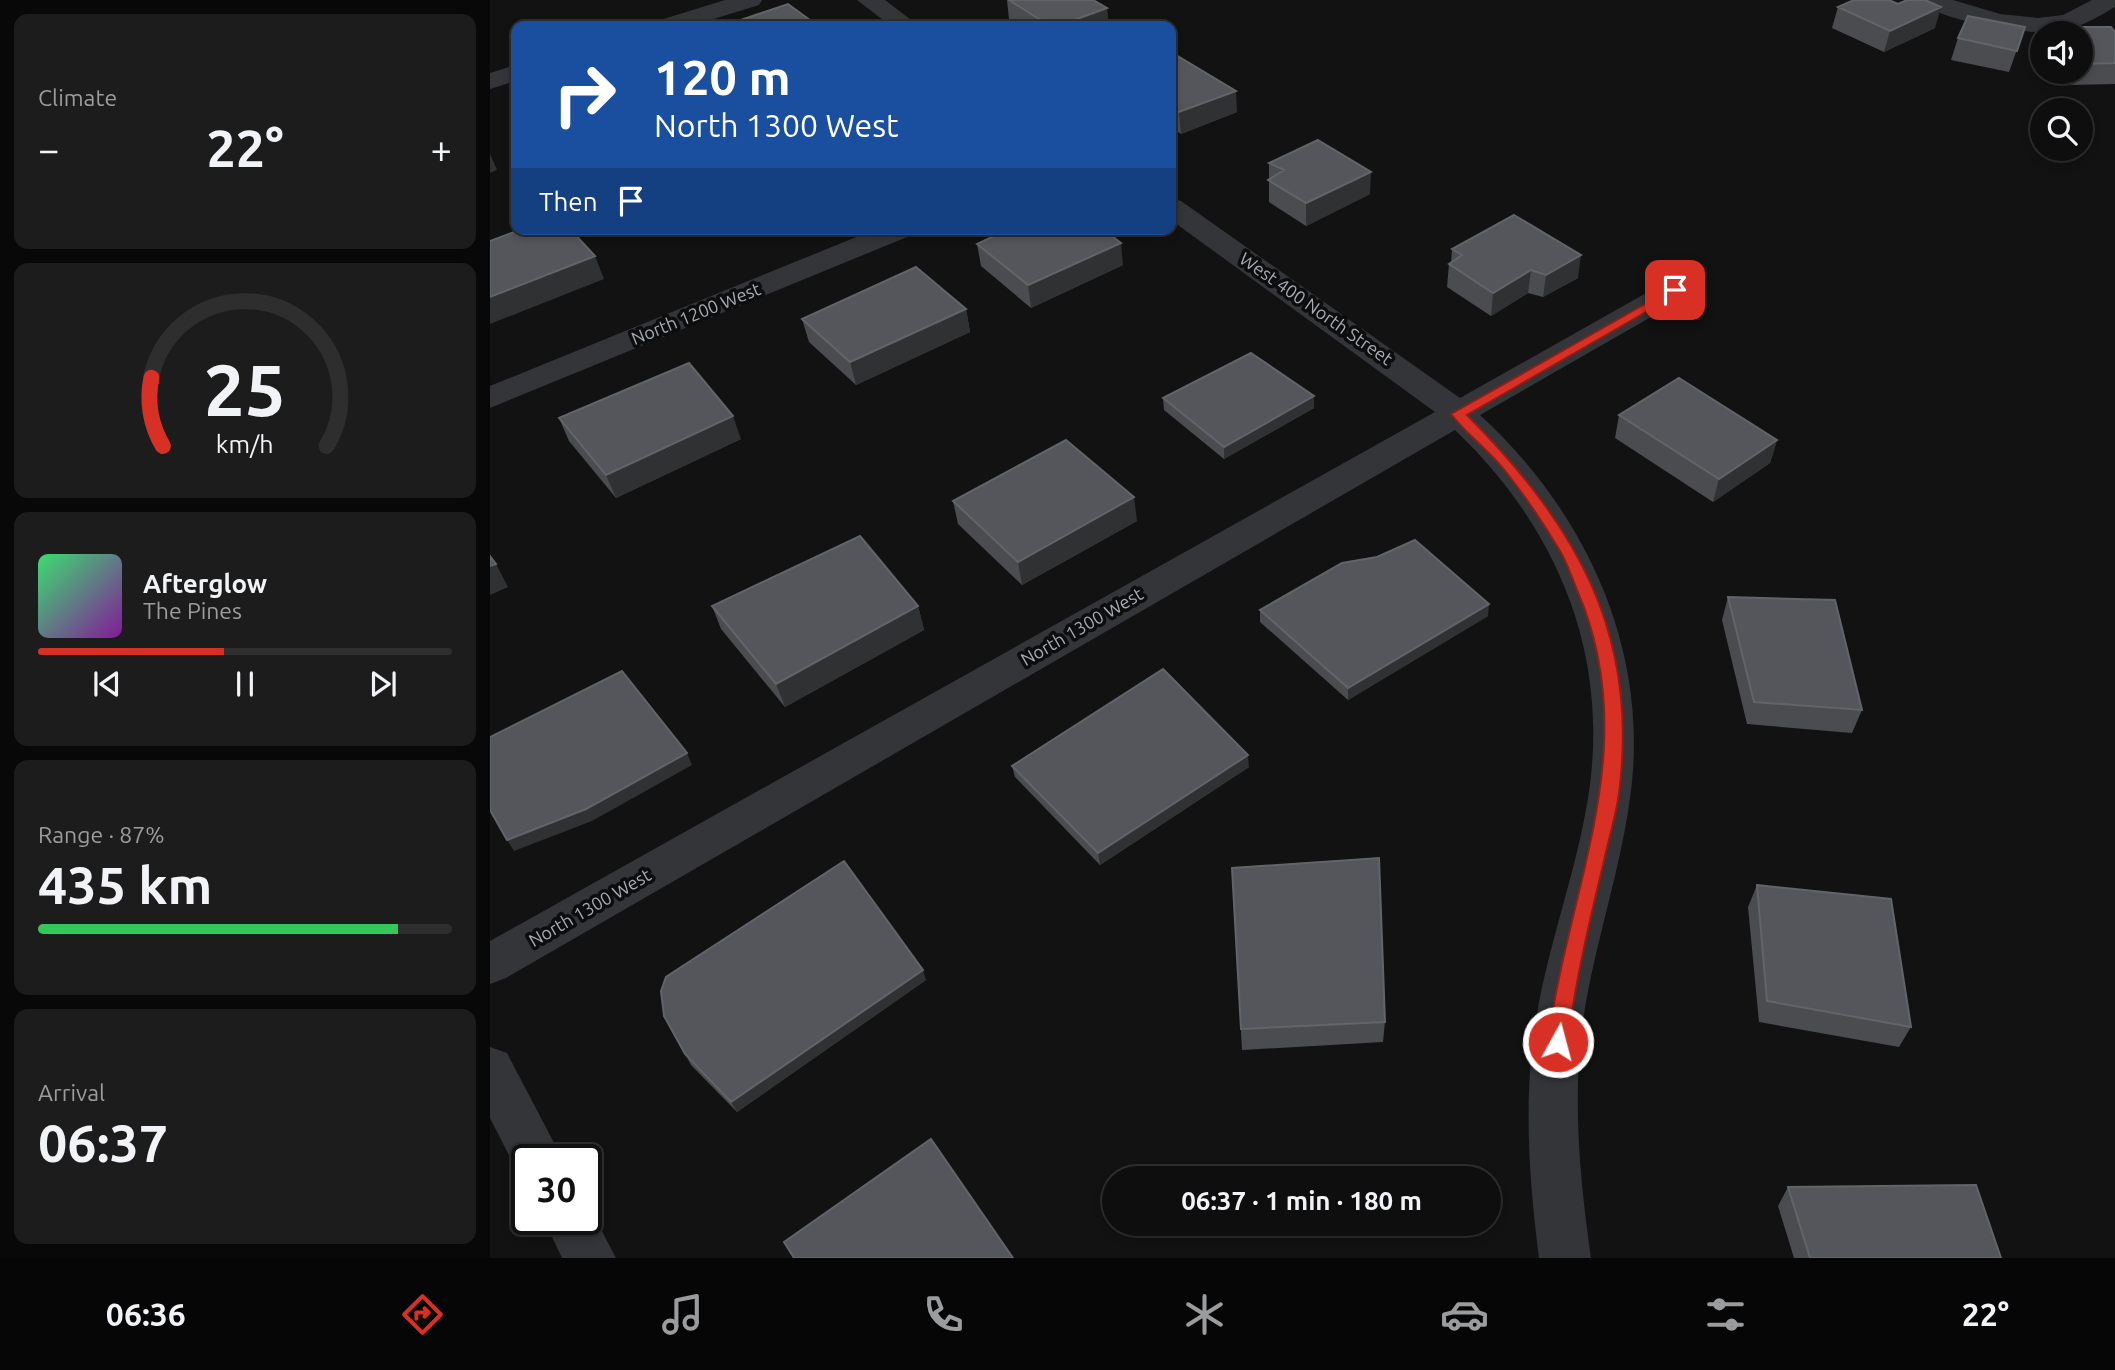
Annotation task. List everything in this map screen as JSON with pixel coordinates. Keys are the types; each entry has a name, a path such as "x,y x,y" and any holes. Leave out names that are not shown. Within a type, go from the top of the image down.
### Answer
{"street":[{"path":"682,21 750,0"},
{"path":"869,0 900,21"},
{"path":"1932,0 1993,20 2034,25 2069,22 2109,0"},
{"path":"490,81 511,75"},
{"name":"West 400 North Street","path":"1176,211 1415,378 1458,414 1511,468 1568,551 1599,621 1614,699 1615,746 1610,795 1564,991 1555,1068 1553,1153 1565,1258"},
{"name":"North 1200 West","path":"490,398 887,235"},
{"name":"North 1300 West","path":"490,964 1675,290"},
{"path":"490,1069 530,1144"},
{"path":"578,1235 590,1258"}],"building":[{"path":"1009,0 1093,0 1107,8 1072,21 1042,21"},
{"path":"1854,0 1889,0 1898,4 1907,0 1925,0 1941,7 1890,31 1838,7"},
{"path":"788,4 811,21 738,21"},
{"path":"1968,16 2025,27 2017,51 1958,38"},
{"path":"2093,27 2111,27 2115,32 2115,63 2093,64"},
{"path":"1176,55 1236,91 1179,112 1176,110"},
{"path":"1318,140 1371,172 1306,203 1268,180 1284,170 1269,163"},
{"path":"1514,215 1581,255 1546,275 1531,270 1493,293 1449,264 1462,255 1452,249"},
{"path":"511,233 576,235 595,256 490,297 490,241"},
{"path":"996,235 1111,235 1121,243 1028,285 977,244"},
{"path":"916,267 966,309 850,362 802,319"},
{"path":"1251,353 1314,396 1224,447 1163,398"},
{"path":"689,363 733,416 606,475 559,418"},
{"path":"1679,378 1777,440 1719,479 1619,415"},
{"path":"1066,440 1134,497 1018,562 953,501"},
{"path":"860,536 918,606 776,684 712,606"},
{"path":"1415,540 1489,604 1348,688 1260,610 1342,563 1377,557"},
{"path":"1728,597 1835,600 1862,710 1754,702"},
{"path":"1163,669 1248,755 1098,853 1012,766"},
{"path":"622,671 687,753 586,809 507,840 490,810 490,737"},
{"path":"1379,858 1385,1022 1241,1029 1232,868"},
{"path":"844,861 923,970 731,1102 685,1054 664,1016 661,991 666,977"},
{"path":"1757,885 1891,899 1911,1027 1767,1001"},
{"path":"931,1139 1013,1258 794,1258 784,1242"},
{"path":"1976,1185 2001,1258 1810,1258 1788,1187"}],"route":[{"path":"1558,1042 1564,991 1610,795 1615,746 1614,699 1608,659 1599,621 1568,551 1511,468 1458,414 1675,290"}]}
